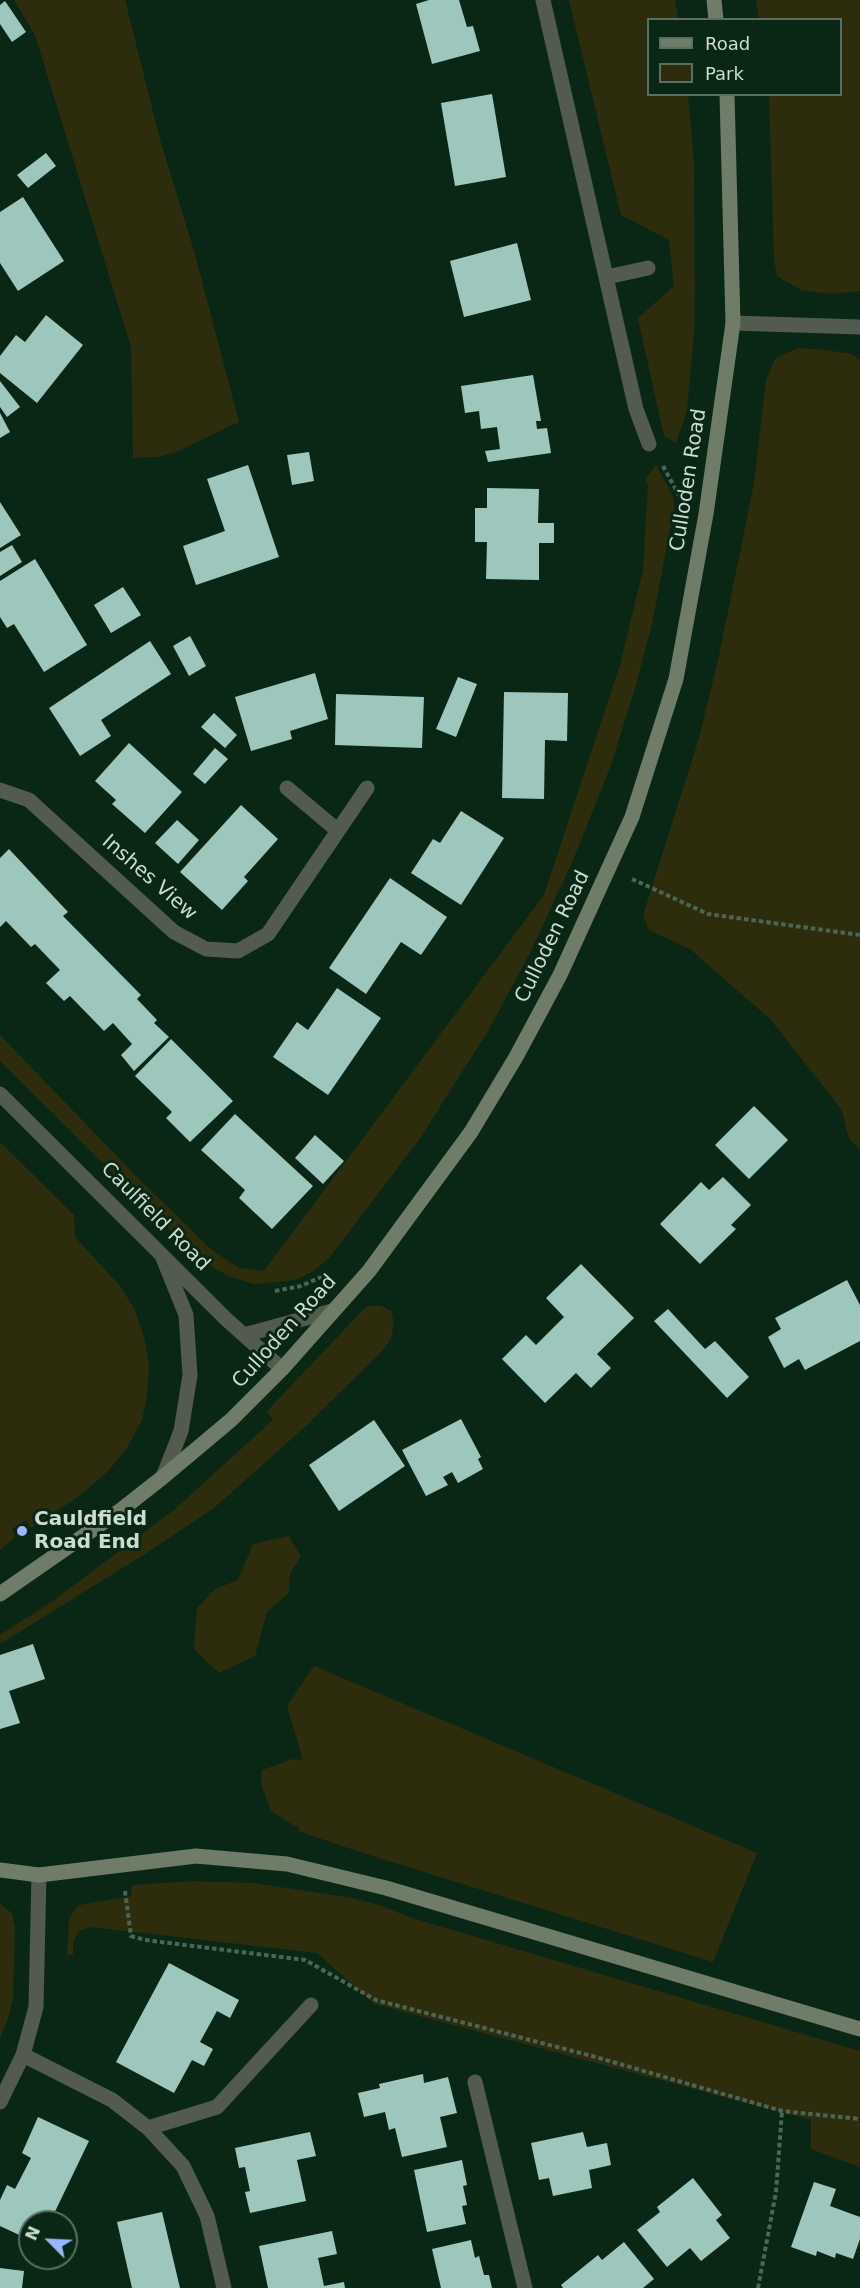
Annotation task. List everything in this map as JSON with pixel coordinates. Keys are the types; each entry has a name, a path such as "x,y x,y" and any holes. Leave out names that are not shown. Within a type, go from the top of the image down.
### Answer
{"main road":[{"path":"714,0 716,18"},
{"name":"Culloden Road","path":"0,1594 121,1510 163,1477 231,1420 282,1369 369,1271 471,1132 516,1057 560,975 632,817 676,679 706,514 733,323 727,96"},
{"path":"0,1870 39,1875 196,1856 287,1864 386,1888 860,2029"}],"street":[{"path":"543,0 636,409 649,444"},
{"path":"607,277 648,268"},
{"path":"733,323 860,327"},
{"path":"287,788 337,830"},
{"name":"Inshes View","path":"0,790 29,800 174,932 206,949 238,951 268,934 367,788"},
{"name":"Caulfield Road","path":"0,1094 244,1335 282,1369"},
{"path":"160,1251 186,1315 190,1376 181,1431 163,1477"},
{"path":"244,1335 332,1311"},
{"path":"0,2102 23,2055 36,2007 39,1875"},
{"path":"148,2128 217,2107 311,2005"},
{"path":"23,2055 112,2100 148,2128 183,2166 207,2216 224,2288"},
{"path":"475,2082 525,2288"}],"path":[{"path":"649,444 689,513 706,514"},
{"path":"609,869 708,914 860,935"},
{"path":"275,1291 301,1286 331,1272"},
{"path":"122,1864 132,1936 145,1940 306,1960 376,2001 592,2056 782,2111 860,2119"},
{"path":"758,2288 776,2192 782,2111"}],"green space":[{"path":"14,0 125,0 159,136 194,251 239,422 174,453 133,458 131,347 35,35"},
{"path":"569,0 675,0 678,18 647,18 647,96 688,96 694,162 695,320 687,411 676,443 664,436 638,318 674,286 669,240 621,215"},
{"path":"756,0 860,0 860,291 831,294 801,290 777,276 774,259 769,96 842,96 842,18 759,18"},
{"path":"797,348 851,354 860,359 860,1150 849,1139 842,1110 770,1019 690,949 649,930 643,915 699,738 719,656 754,483 766,380 775,359"},
{"path":"656,465 673,496 674,509 652,624 636,685 611,765 573,860 532,949 488,1031 419,1140 329,1258 312,1272 295,1280 254,1284 231,1277 214,1268 195,1254 167,1227 0,1061 0,1035 142,1182 212,1250 239,1268 264,1271 544,895 620,665 643,570 648,485 645,479"},
{"path":"0,1142 74,1215 75,1237 120,1286 134,1308 144,1337 149,1365 147,1395 142,1420 126,1450 108,1471 82,1494 31,1528 26,1520 12,1529 15,1537 0,1550"},
{"path":"369,1306 382,1306 391,1311 394,1322 391,1339 383,1350 306,1426 214,1508 145,1554 0,1644 0,1635 54,1600 175,1509 273,1420 267,1411"},
{"path":"289,1536 301,1557 290,1573 289,1593 267,1612 255,1656 219,1673 194,1649 197,1608 215,1589 238,1580 253,1544"},
{"path":"314,1666 757,1853 713,1962 298,1831 299,1827 271,1811 261,1784 262,1770 293,1759 303,1760 287,1706"},
{"path":"196,1881 254,1883 352,1898 379,1905 412,1918 860,2051 860,2167 811,2149 811,2120 374,2004 317,1953 91,1927 79,1931 73,1943 73,1955 67,1955 69,1919 80,1905 131,1896 132,1885"},
{"path":"0,1904 12,1913 15,1927 13,1997 0,2038"}],"building":[{"path":"429,0 459,0 467,27 473,26 480,51 432,64 416,4"},
{"path":"5,1 26,32 12,42 0,24 0,5"},
{"path":"492,94 506,177 455,186 441,103"},
{"path":"46,153 56,166 28,188 17,175"},
{"path":"23,197 64,261 18,291 0,263 0,212"},
{"path":"517,243 531,300 464,317 450,261"},
{"path":"46,315 83,345 37,403 0,373 0,356 16,335 25,342"},
{"path":"533,375 541,421 536,421 537,429 547,428 551,453 488,462 485,451 500,449 497,427 481,429 479,411 465,413 461,386"},
{"path":"0,381 20,407 7,417 0,407"},
{"path":"0,413 10,432 0,438"},
{"path":"309,452 314,481 292,485 287,455"},
{"path":"248,465 279,557 196,585 183,546 225,531 207,479"},
{"path":"487,488 539,489 538,523 554,523 554,543 539,543 539,580 486,579 487,542 475,542 475,508 487,508"},
{"path":"0,502 21,535 0,548"},
{"path":"12,545 22,562 0,576 0,552"},
{"path":"35,559 87,645 44,672 14,624 7,628 0,617 0,581"},
{"path":"123,587 141,615 111,633 94,605"},
{"path":"190,636 206,666 189,676 173,646"},
{"path":"150,641 171,674 101,720 111,736 80,756 49,708"},
{"path":"315,673 328,719 290,731 292,739 251,751 235,697"},
{"path":"458,677 477,684 456,737 436,729"},
{"path":"504,692 568,693 567,741 545,740 544,799 502,798"},
{"path":"336,694 424,697 422,748 335,745"},
{"path":"214,713 237,735 225,748 201,727"},
{"path":"129,743 182,792 145,833 112,804 116,800 95,781"},
{"path":"215,748 228,759 205,784 193,774"},
{"path":"241,805 278,839 244,877 248,881 222,910 180,872"},
{"path":"461,811 504,838 461,905 411,873 433,839 440,843"},
{"path":"177,820 199,840 178,864 155,843"},
{"path":"9,849 68,912 63,916 141,995 137,999 157,1020 154,1023 169,1037 134,1071 121,1055 132,1044 113,1023 104,1031 70,996 64,1001 46,983 60,970 35,944 31,947 6,921 0,927 0,858"},
{"path":"390,878 447,917 421,955 401,942 366,994 329,968"},
{"path":"337,988 381,1018 328,1095 273,1057 297,1022 308,1030"},
{"path":"171,1039 233,1101 190,1142 166,1118 172,1112 135,1076"},
{"path":"754,1106 788,1140 749,1179 715,1145"},
{"path":"235,1114 313,1186 272,1229 239,1198 245,1190 201,1150"},
{"path":"315,1135 344,1161 323,1184 295,1158"},
{"path":"723,1177 751,1205 731,1225 736,1229 700,1264 660,1224 701,1182 709,1190"},
{"path":"581,1264 634,1318 597,1354 611,1368 591,1388 576,1373 545,1403 502,1359 526,1335 536,1345 564,1317 546,1298"},
{"path":"847,1280 860,1305 860,1341 805,1370 799,1359 784,1368 768,1337 781,1329 775,1318"},
{"path":"668,1309 705,1349 715,1341 749,1377 727,1398 654,1321"},
{"path":"461,1419 481,1457 478,1459 483,1469 458,1483 452,1472 443,1477 448,1485 426,1496 402,1450"},
{"path":"374,1420 405,1466 339,1511 309,1465"},
{"path":"33,1644 45,1679 9,1691 20,1723 0,1729 0,1655"},
{"path":"169,1963 239,2000 230,2018 217,2011 200,2042 213,2049 204,2066 192,2060 174,2093 116,2062"},
{"path":"423,2074 424,2083 448,2077 457,2113 440,2117 447,2147 402,2157 395,2128 389,2130 385,2112 364,2117 358,2093 380,2088 379,2084"},
{"path":"38,2117 89,2141 56,2210 18,2210 18,2234 0,2226 0,2200 7,2185 15,2189 31,2158 22,2153"},
{"path":"310,2132 316,2156 297,2160 306,2201 250,2213 245,2192 250,2191 245,2167 239,2168 235,2148"},
{"path":"583,2132 587,2147 607,2143 611,2165 589,2170 592,2188 553,2196 549,2178 539,2180 531,2143"},
{"path":"462,2160 467,2185 463,2186 467,2205 462,2206 466,2224 427,2232 414,2170"},
{"path":"693,2178 722,2215 716,2220 730,2238 701,2261 690,2248 667,2267 637,2230 660,2212 657,2207"},
{"path":"814,2182 836,2189 830,2206 860,2217 860,2239 853,2259 836,2253 835,2258 817,2251 816,2256 791,2247"},
{"path":"162,2212 180,2288 132,2288 117,2222"},
{"path":"332,2231 337,2254 318,2258 324,2286 344,2282 345,2288 268,2288 259,2246"},
{"path":"471,2240 475,2258 479,2256 484,2275 489,2275 492,2288 441,2288 432,2249"},
{"path":"624,2242 654,2279 643,2288 563,2288 561,2285 598,2255 602,2260"},
{"path":"0,2268 24,2271 22,2288 0,2288"}],"place":[{"name":"Cauldfield Road End","path":"22,1531"}]}
